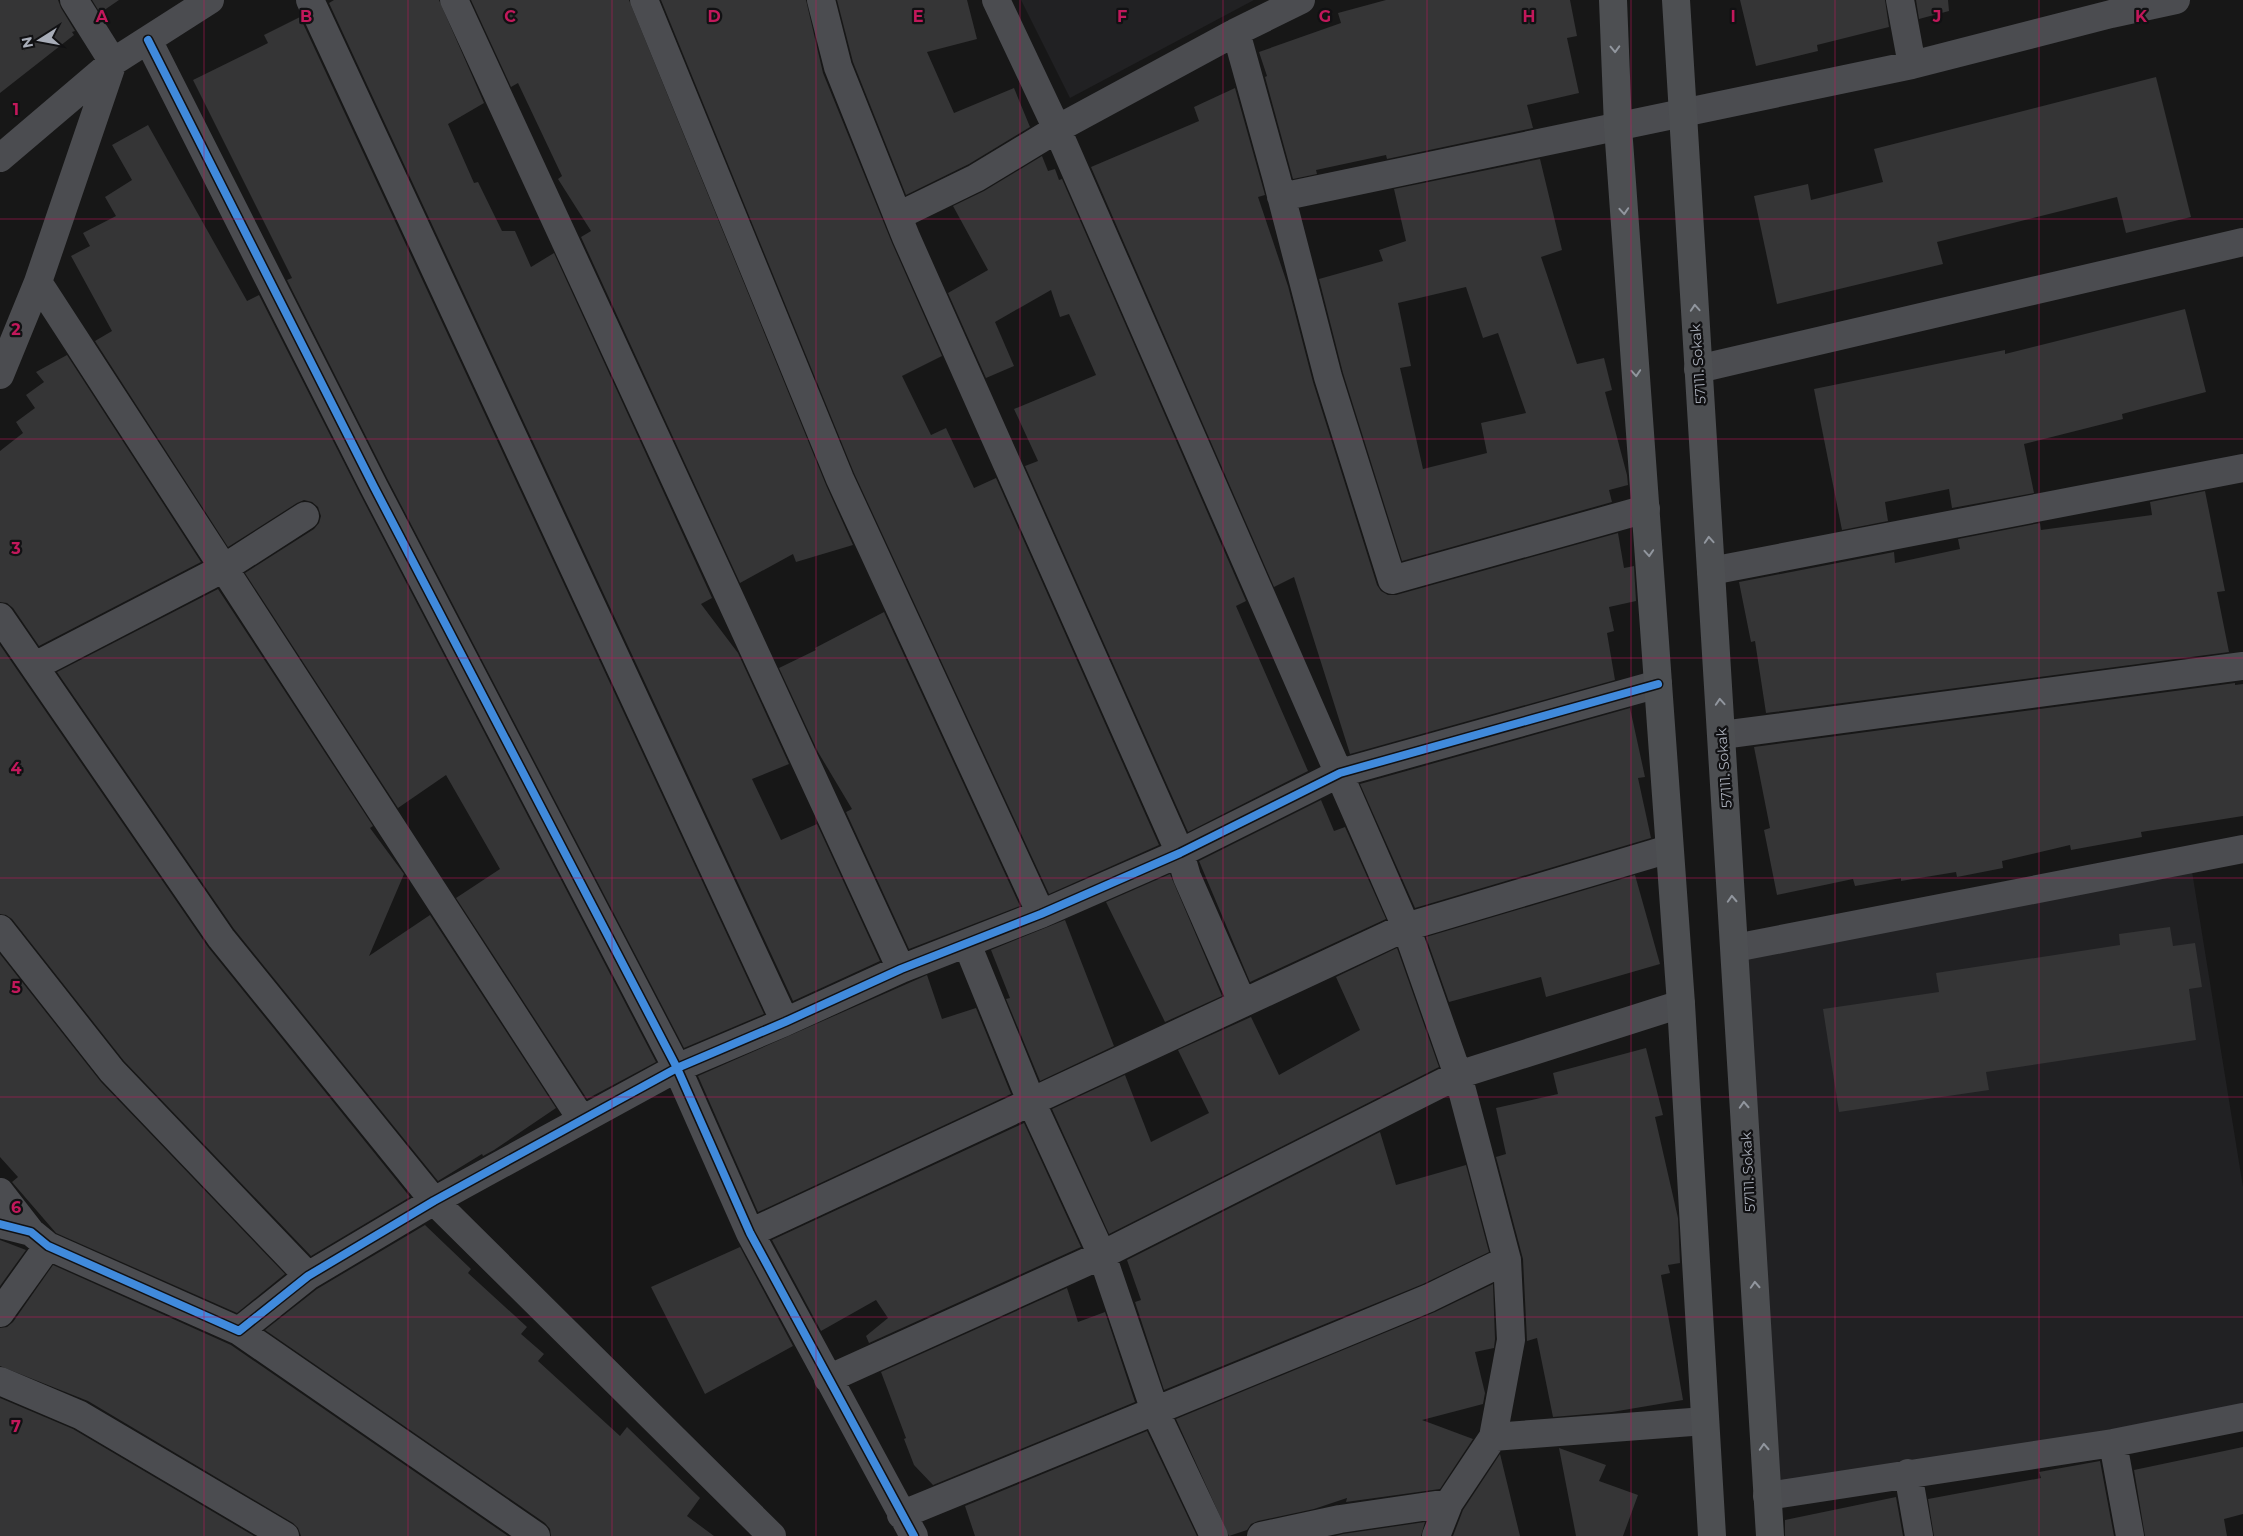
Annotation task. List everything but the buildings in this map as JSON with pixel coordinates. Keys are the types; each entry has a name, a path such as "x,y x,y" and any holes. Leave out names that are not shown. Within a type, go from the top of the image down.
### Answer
{"main road":[{"path":"1613,0 1618,127 1681,1004 1712,1536"},
{"name":"57111. Sokak","path":"1676,0 1770,1536"}],"street":[{"path":"74,0 113,62"},
{"path":"0,158 113,62 210,0"},
{"path":"310,0 785,1022"},
{"path":"454,0 901,969"},
{"path":"644,0 840,479 1042,914"},
{"path":"821,0 838,67 898,216 1180,853 1187,877 1242,1002"},
{"path":"996,0 1057,129 1406,926 1458,1075 1507,1260 1511,1340 1493,1437 1449,1503 1436,1536"},
{"path":"898,216 976,178 1057,129 1236,32 1301,0"},
{"path":"1900,0 1912,65"},
{"path":"1281,196 1912,65 2109,7 2176,0"},
{"path":"1236,32 1328,377 1392,580 1646,509"},
{"path":"148,40 374,487 677,1068 750,1233 907,1525 1155,1411 1429,1298 1507,1260"},
{"path":"0,376 38,282 113,62"},
{"path":"1698,369 2243,242"},
{"path":"38,282 582,1120"},
{"path":"1711,571 2243,468"},
{"path":"35,666 224,568 305,516"},
{"path":"0,617 221,938 434,1201 772,1536"},
{"path":"1722,734 2243,666"},
{"path":"239,1331 308,1276 434,1201 677,1068 785,1022 901,969 1042,914 1180,853 1340,774 1658,684"},
{"path":"750,1233 1406,926 1669,849"},
{"path":"1735,948 2243,849"},
{"path":"0,929 112,1072 308,1276"},
{"path":"967,944 1031,1101 1102,1256 1155,1411 1214,1536"},
{"path":"828,1380 1102,1256 1458,1075 1681,1004"},
{"path":"0,1192 39,1239"},
{"path":"0,1224 39,1239 239,1331 536,1536"},
{"path":"0,1312 39,1239"},
{"path":"0,1381 80,1414 286,1536"},
{"path":"1767,1496 2113,1443 2243,1417"},
{"path":"1493,1437 1705,1421"},
{"path":"2113,1443 2130,1536"},
{"path":"1908,1473 1919,1536"},
{"path":"1261,1536 1340,1519 1449,1503"}],"shaded area":[{"path":"1021,0 1254,0 1070,98"},
{"path":"2190,859 2243,1187 2243,1417 1767,1496 1735,948"}],"cycle path":[{"path":"148,40 374,487 677,1068 750,1233 914,1536"},
{"path":"0,1224 31,1232 48,1246 239,1331 308,1276 434,1201 677,1068 785,1022 901,969 1041,914 1180,853 1340,773 1658,684"}]}
